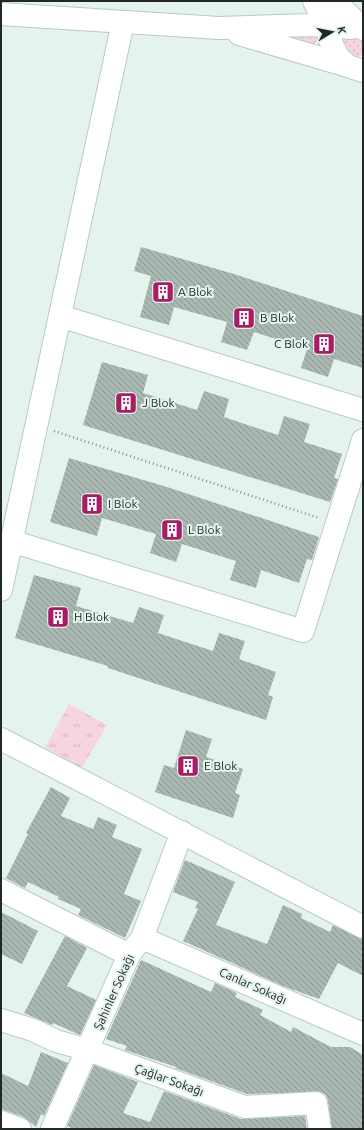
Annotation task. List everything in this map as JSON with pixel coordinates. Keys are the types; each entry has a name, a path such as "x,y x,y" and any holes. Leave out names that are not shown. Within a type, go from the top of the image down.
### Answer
{"street":[{"path":"314,1 327,26 330,40 353,64"},
{"path":"335,1 359,29"},
{"path":"1,14 219,28 327,26 359,29"},
{"path":"1,590 123,22"},
{"path":"219,28 353,64"},
{"path":"353,64 337,37 341,32 359,29"},
{"path":"60,316 363,410"},
{"path":"11,541 304,631 363,440"},
{"path":"1,739 363,927"},
{"name":"Şahinler Sokağı","path":"52,1129 129,955 142,938 182,832"},
{"path":"1,890 129,955"},
{"name":"Canlar Sokağı","path":"142,938 363,1034"},
{"name":"Çağlar Sokağı","path":"1,1020 33,1030 56,1041 88,1050 246,1107 316,1103 320,1129"},
{"path":"1,1122 20,1129"}],"path":[{"path":"36,425 337,523"}],"green space":[{"path":"263,28 319,37 326,49"},
{"path":"349,35 363,38 363,55 353,59 341,45 345,37"},
{"path":"69,704 107,725 82,768 45,747"}],"building":[{"path":"141,247 234,274 363,316 363,368 334,359 328,377 301,368 307,349 254,332 247,350 221,342 227,322 174,307 169,325 140,317 151,276 134,271"},
{"path":"102,362 148,375 143,393 197,410 204,391 229,399 224,417 278,435 284,416 310,424 304,442 342,454 334,478 338,479 330,502 83,425"},
{"path":"69,458 167,487 319,537 312,560 307,559 299,583 261,570 256,588 230,580 236,561 182,544 176,562 150,553 156,534 102,518 97,536 50,522"},
{"path":"34,575 81,588 76,606 133,623 139,607 164,615 158,633 213,651 219,633 245,641 239,659 276,672 268,695 273,697 266,720 108,668 108,666 15,638"},
{"path":"186,730 212,739 206,757 243,769 235,793 240,795 233,818 155,792 164,765 174,768"},
{"path":"51,787 70,798 61,816 93,829 98,817 117,825 112,837 142,849 124,894 141,901 125,938 78,915 81,909 58,899 59,897 28,882 25,888 6,878 28,834 26,833"},
{"path":"185,860 235,882 216,925 267,944 283,905 302,914 301,918 330,932 333,925 363,939 363,976 338,963 319,999 283,986 183,941 198,909 195,908 198,902 173,892"},
{"path":"1,912 38,931 22,964 1,954"},
{"path":"65,936 87,948 67,986 96,1000 80,1035 53,1023 52,1025 24,1013"},
{"path":"141,960 211,992 215,983 237,993 235,997 263,1010 260,1015 291,1032 293,1027 331,1047 350,1047 363,1055 363,1129 332,1129 328,1101 326,1095 321,1092 247,1094 175,1068 176,1067 125,1050 127,1046 106,1039"},
{"path":"41,1052 68,1063 44,1116 41,1114 36,1127 24,1117 1,1109 1,1073 28,1086"},
{"path":"94,1065 138,1082 123,1113 150,1122 164,1091 241,1119 305,1116 307,1129 74,1129 67,1126"}],"place":[{"name":"A Blok","path":"163,292"},
{"name":"B Blok","path":"244,318"},
{"name":"C Blok","path":"324,344"},
{"name":"J Blok","path":"126,403"},
{"name":"I Blok","path":"92,504"},
{"name":"L Blok","path":"172,530"},
{"name":"H Blok","path":"58,617"},
{"name":"E Blok","path":"188,766"}]}
